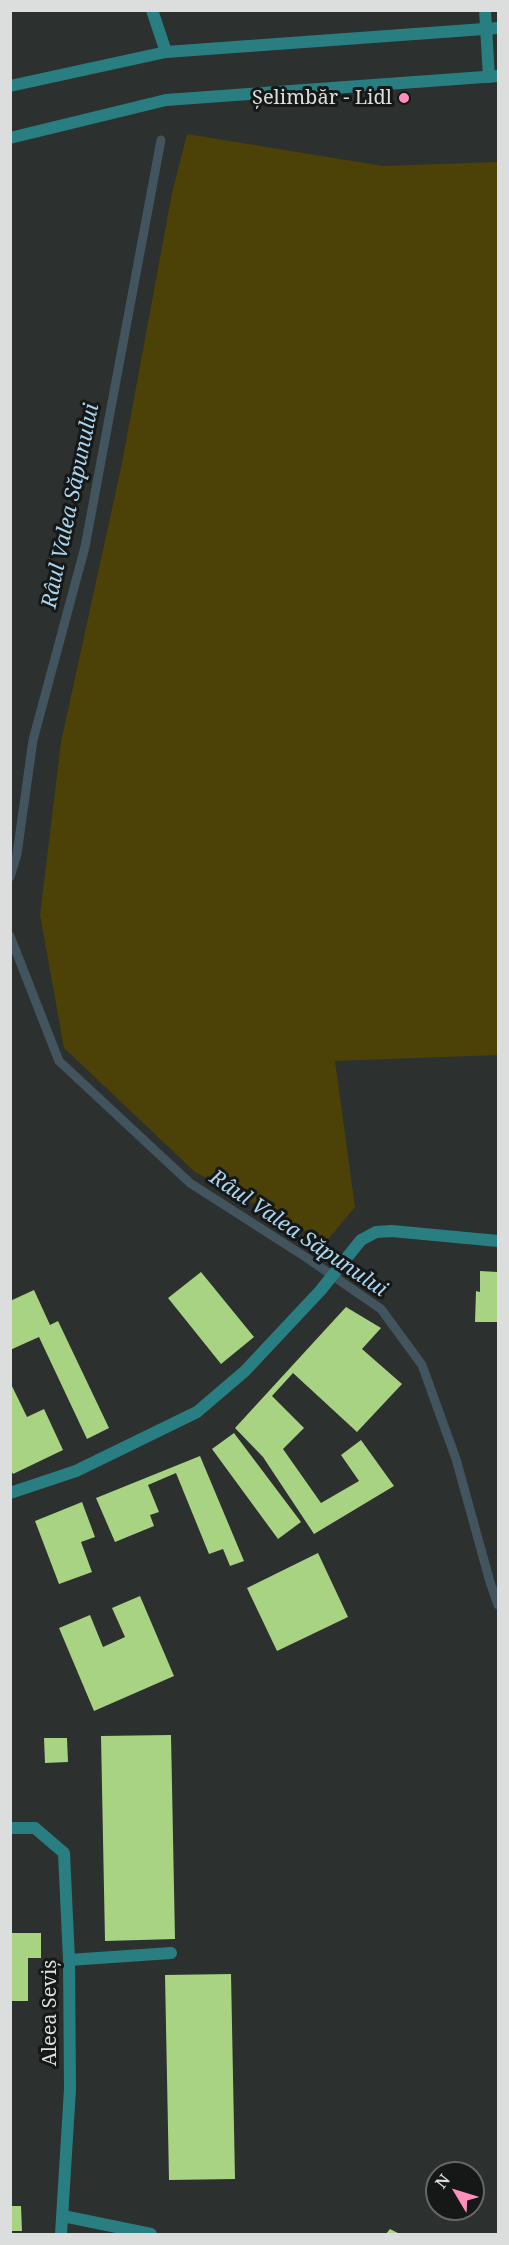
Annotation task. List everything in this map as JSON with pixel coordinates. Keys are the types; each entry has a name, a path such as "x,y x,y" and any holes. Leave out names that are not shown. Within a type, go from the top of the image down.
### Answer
{"street":[{"path":"152,10 166,52"},
{"path":"10,138 166,100 494,77 492,29 485,10"},
{"path":"10,86 166,52 492,29"},
{"path":"10,1493 76,1472 197,1412 245,1371 320,1291 361,1240 376,1232 392,1231 498,1241"},
{"name":"Aleea Seviș","path":"10,1828 34,1828 64,1853 69,1959 70,2089 61,2235"},
{"path":"69,1959 171,1953"},
{"path":"63,2216 151,2235"}],"shaded area":[{"path":"187,134 383,166 498,162 498,1055 335,1061 355,1207 326,1242 195,1172 64,1048 40,915 61,742 122,463 172,193"}],"building":[{"path":"480,1271 498,1272 498,1322 475,1322 476,1291 480,1292"},
{"path":"201,1272 254,1337 221,1364 168,1298"},
{"path":"34,1290 50,1325 58,1321 109,1428 87,1439 39,1337 10,1350 10,1301"},
{"path":"346,1307 381,1328 362,1349 402,1384 357,1432 293,1373 272,1396 304,1428 283,1449 321,1503 359,1481 341,1455 361,1440 394,1486 314,1534 263,1457 235,1428"},
{"path":"10,1382 27,1417 44,1409 63,1450 13,1474 10,1468"},
{"path":"234,1433 301,1522 278,1539 212,1449"},
{"path":"200,1456 244,1561 230,1566 223,1549 209,1554 176,1473 148,1485 159,1512 150,1515 154,1526 115,1542 96,1498"},
{"path":"82,1502 95,1537 81,1542 92,1572 59,1584 35,1521"},
{"path":"318,1553 348,1617 277,1651 247,1588"},
{"path":"140,1596 174,1676 94,1711 59,1628 90,1615 103,1647 125,1637 112,1608"},
{"path":"171,1735 175,1939 105,1941 101,1736"},
{"path":"44,1738 67,1738 68,1762 45,1763"},
{"path":"10,1933 41,1933 41,1958 28,1958 28,2001 10,2001"},
{"path":"231,1974 235,2179 169,2180 165,1975"},
{"path":"10,2206 21,2206 22,2231 10,2231"},
{"path":"390,2229 400,2234 386,2234"}],"waterway":[{"name":"Râul Valea Săpunului","path":"10,877 17,854 33,740 85,547 161,140"},
{"name":"Râul Valea Săpunului","path":"10,936 59,1061 190,1183 307,1258 381,1309 422,1365 456,1459 498,1605"}],"place":[{"name":"Șelimbăr - Lidl","path":"404,98"}]}
